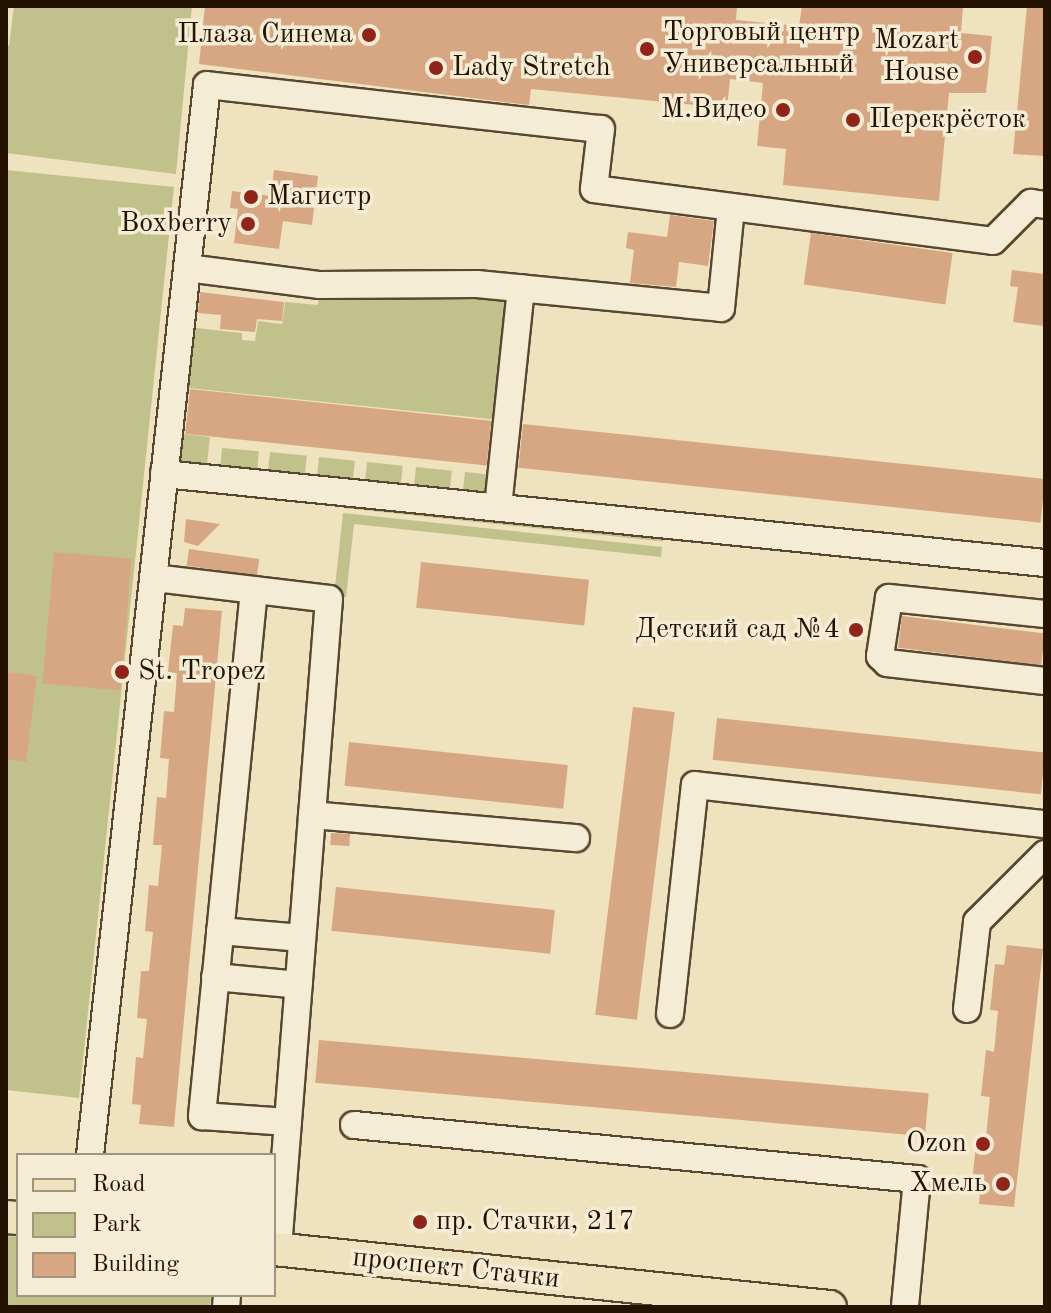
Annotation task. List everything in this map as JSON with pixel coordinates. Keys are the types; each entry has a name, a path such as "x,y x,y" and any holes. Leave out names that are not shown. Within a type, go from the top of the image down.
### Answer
{"main road":[{"name":"проспект Стачки","path":"276,1249 647,1298 830,1307"}],"lane":[{"path":"90,1153 207,85 601,129 594,189 993,241 1031,203 1045,205"},
{"path":"187,268 320,285 477,284 721,308 731,207"},
{"path":"498,507 521,288"},
{"path":"164,474 1045,563"},
{"path":"154,578 329,599 276,1249"},
{"path":"254,590 202,1116 288,1122"},
{"path":"1045,614 889,598 880,656 887,663 1045,681"},
{"path":"670,1014 695,785 1045,824"},
{"path":"312,815 576,838"},
{"path":"967,1009 977,922 1045,854"},
{"path":"220,931 302,938"},
{"path":"215,977 299,985"},
{"path":"354,1125 917,1179 905,1307"}],"green space":[{"path":"14,6 192,6 176,174 6,153 6,46 9,46"},
{"path":"6,170 174,187 79,1098 6,1090"},
{"path":"320,288 513,293 500,420 189,388 184,434 210,437 206,473 172,470 187,327 242,333 242,340 255,341 258,321 282,324 285,302 318,305"},
{"path":"222,448 259,451 257,478 220,475"},
{"path":"270,452 307,456 304,484 267,480"},
{"path":"319,457 355,461 352,488 316,484"},
{"path":"367,462 403,466 400,493 364,489"},
{"path":"416,467 452,471 449,498 413,494"},
{"path":"465,472 494,475 491,502 462,499"},
{"path":"344,496 664,530 663,542 343,508"},
{"path":"343,513 662,547 661,557 354,524 346,597 334,596"},
{"path":"6,1236 16,1237 16,1297 211,1297 210,1307 6,1307"}],"building":[{"path":"205,6 737,6 736,20 799,26 802,6 963,6 961,33 992,36 986,93 949,93 939,201 783,185 786,149 757,146 763,83 730,79 727,108 531,89 529,105 199,64"},
{"path":"1027,6 1045,6 1045,156 1013,154"},
{"path":"274,170 318,176 312,225 283,221 279,249 234,243 238,209 230,208 232,191 271,196"},
{"path":"670,215 714,221 708,266 679,262 676,287 630,283 634,250 626,248 628,232 667,237"},
{"path":"811,233 953,253 945,304 804,284"},
{"path":"1012,270 1045,274 1045,326 1013,322 1018,287 1010,286"},
{"path":"200,292 284,302 282,321 257,319 255,332 220,329 221,315 198,313"},
{"path":"190,389 491,421 487,465 185,434"},
{"path":"523,424 1045,479 1041,523 518,468"},
{"path":"186,519 220,524 198,546 184,542"},
{"path":"189,549 259,559 257,576 187,566"},
{"path":"54,552 132,559 120,690 42,683"},
{"path":"421,562 589,580 584,625 416,608"},
{"path":"185,608 222,611 174,1127 139,1124 141,1105 132,1104 136,1057 143,1058 147,1019 137,1018 141,971 149,971 153,932 145,931 149,885 158,886 162,845 153,845 157,797 166,798 169,759 160,758 164,711 174,712 177,673 168,672 173,625 183,626"},
{"path":"902,616 1045,634 1041,665 898,648"},
{"path":"6,672 37,676 26,762 6,759"},
{"path":"633,707 675,712 637,1020 595,1015"},
{"path":"717,718 1045,752 1041,794 713,760"},
{"path":"349,742 568,765 563,809 344,786"},
{"path":"331,833 350,834 349,846 330,845"},
{"path":"336,887 555,910 550,954 331,931"},
{"path":"1007,945 1043,949 1014,1207 979,1204 981,1183 972,1182 977,1136 986,1137 990,1097 981,1096 986,1050 994,1052 998,1011 990,1010 995,964 1004,965"},
{"path":"319,1040 929,1093 925,1136 315,1083"}],"place":[{"name":"Плаза Синема","path":"369,35"},
{"name":"Торговый центр Универсальный","path":"647,49"},
{"name":"Mozart House","path":"975,57"},
{"name":"Lady Stretch","path":"436,68"},
{"name":"М.Видео","path":"783,110"},
{"name":"Перекрёсток","path":"853,120"},
{"name":"Магистр","path":"251,197"},
{"name":"Boxberry","path":"248,224"},
{"name":"Детский сад №4","path":"856,630"},
{"name":"St. Tropez","path":"122,672"},
{"name":"Ozon","path":"983,1144"},
{"name":"Хмель","path":"1003,1184"},
{"name":"пр. Стачки, 217","path":"420,1222"}]}
